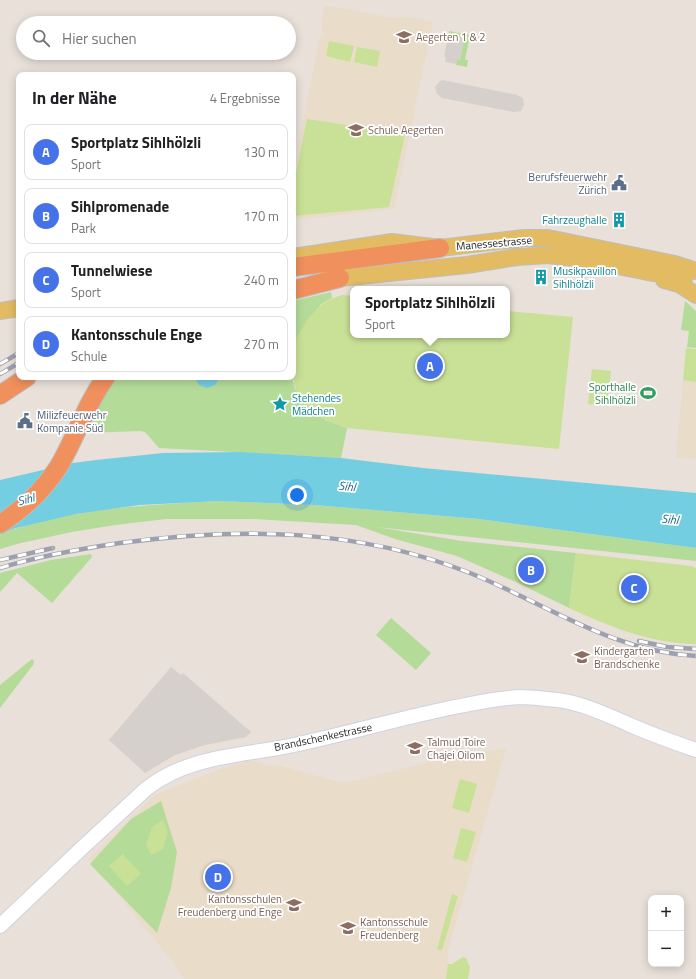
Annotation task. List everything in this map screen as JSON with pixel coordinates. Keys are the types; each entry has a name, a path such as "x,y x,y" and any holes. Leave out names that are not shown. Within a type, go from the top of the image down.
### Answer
{"highway":[{"path":"296,263 440,248"},
{"path":"296,289 340,278"},
{"path":"0,395 22,380"},
{"path":"0,524 20,510 45,486 59,465 96,392 104,380"}],"main road":[{"name":"Manessestrasse","path":"440,248 524,238 548,238 695,267"},
{"name":"Manessestrasse","path":"296,280 323,276 340,278 467,265 538,255 557,255 653,273 666,273 683,276 687,275 695,267"},
{"name":"Manessestrasse","path":"653,273 663,280 678,284 694,293 695,267"},
{"path":"0,311 16,308"}],"street":[{"name":"Brandschenkestrasse","path":"0,926 146,789 171,773 201,762 232,755 289,746 439,710 492,700 521,697 559,700 594,709 662,738 696,750"}],"shaded area":[{"name":"Schule Aegerten","path":"324,6 343,8 393,18 409,17 433,22 394,209 296,220 296,158 319,40 325,34 321,29"},
{"path":"448,35 464,38 460,60 457,59 456,64 445,62 446,57 444,57"},
{"path":"442,80 517,95 523,98 524,105 521,111 514,112 442,98 437,94 435,87"},
{"path":"683,380 696,382 696,459 676,458"},
{"path":"171,667 181,675 183,673 251,732 246,737 205,745 175,755 145,773 109,740"},
{"name":"Kantonsschulen Freudenberg und Enge","path":"506,748 448,951 449,979 184,979 168,956 88,859 155,795 218,770 249,761 274,767 277,765 343,783 448,758"}],"green space":[{"path":"449,31 470,35 465,60 468,60 467,67 456,65 457,59 460,60 464,38 448,35"},
{"path":"329,41 354,46 350,62 326,56"},
{"path":"357,47 380,51 377,67 354,62"},
{"path":"307,119 405,134 389,207 296,216 296,173"},
{"path":"331,292 332,298 321,304 296,339 296,300"},
{"path":"342,295 350,296 350,338 510,338 510,311 573,317 559,449 347,428 326,420 311,411 297,393 294,380 296,380 296,339 315,311 324,303"},
{"path":"685,301 696,311 696,348 687,347 689,331 681,330"},
{"path":"686,348 696,349 696,382 683,380"},
{"path":"592,369 611,371 607,406 588,404"},
{"path":"110,380 293,380 295,389 325,420 347,428 341,458 159,448 145,432 140,431 83,433"},
{"path":"219,501 315,505 479,519 696,548 696,561 376,527 462,541 576,553 569,608 457,556 395,539 356,525 252,519 166,519 72,532 0,549 0,534 53,518 136,506"},
{"path":"576,553 691,566 696,568 696,644 662,641 631,633 600,622 569,608"},
{"path":"91,554 92,557 52,603 17,573 0,592 0,573 51,560"},
{"path":"391,618 431,653 416,670 376,635"},
{"path":"32,659 34,661 33,665 0,708 0,685"},
{"path":"460,779 477,784 469,813 452,808"},
{"path":"161,801 177,852 171,888 157,933 90,864 131,819"},
{"path":"163,820 168,832 163,849 151,855 146,845 152,827"},
{"path":"461,828 476,832 467,862 453,858"},
{"path":"123,854 141,874 127,886 109,866"},
{"path":"452,894 458,896 442,950 437,949"},
{"path":"463,957 466,958 470,967 468,979 446,979 448,964 452,964"}],"water":[{"path":"196,380 218,380 215,385 207,388 199,385"},
{"name":"Sihl","path":"241,452 341,458 423,468 696,493 696,548 479,519 315,505 219,501 140,505 76,514 16,528 0,534 0,480 73,463 96,460 163,453"}],"railway":[{"path":"0,364 16,355"},
{"path":"0,374 16,365"},
{"path":"0,568 75,550 165,538 253,534 297,535 341,540 384,547 427,558 470,573 498,585 607,636 635,645 665,652 696,656"},
{"path":"0,560 53,548"},
{"path":"639,641 667,647 696,649"}],"place":[{"name":"Aegerten 1 & 2","path":"404,37"},
{"name":"Schule Aegerten","path":"356,130"},
{"name":"Berufsfeuerwehr Zürich","path":"619,183"},
{"name":"Fahrzeughalle","path":"619,220"},
{"name":"Musikpavillon Sihlhölzli","path":"541,277"},
{"name":"Sportplatz Sihlhölzli","path":"430,366"},
{"name":"Sporthalle Sihlhölzli","path":"648,393"},
{"name":"Stehendes Mädchen","path":"280,404"},
{"name":"Milizfeuerwehr Kompanie Süd","path":"25,421"},
{"name":"Sihlpromenade","path":"531,570"},
{"name":"Tunnelwiese","path":"634,588"},
{"name":"Kindergarten Brandschenke","path":"582,657"},
{"name":"Talmud Toire Chajei Oilom","path":"415,748"},
{"name":"Kantonsschule Enge","path":"218,877"},
{"name":"Kantonsschulen Freudenberg und Enge","path":"294,905"},
{"name":"Kantonsschule Freudenberg","path":"348,928"}]}
